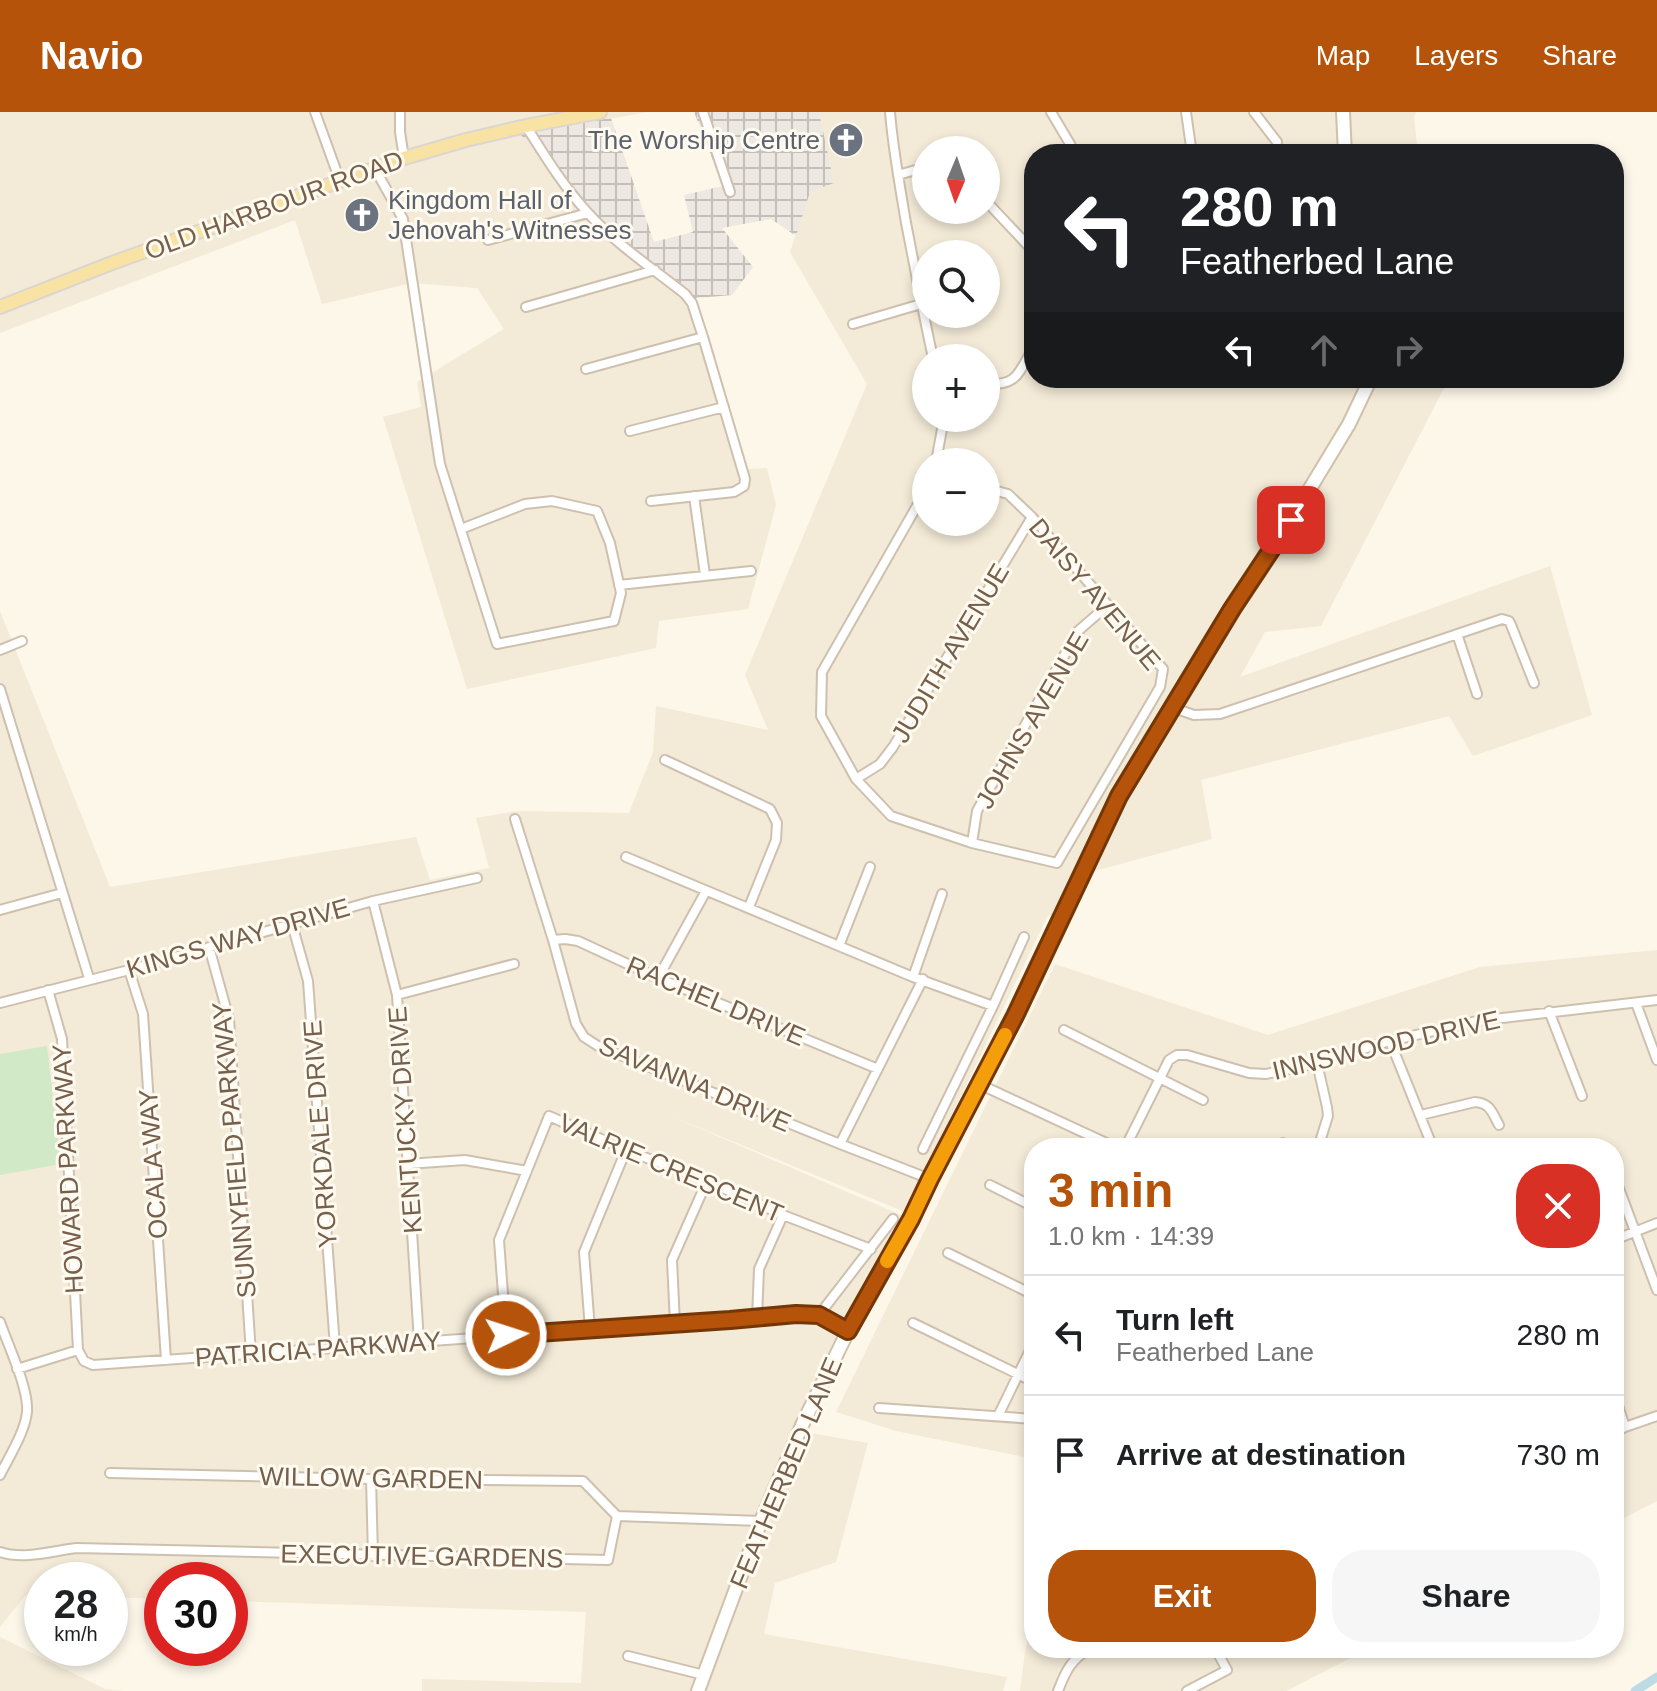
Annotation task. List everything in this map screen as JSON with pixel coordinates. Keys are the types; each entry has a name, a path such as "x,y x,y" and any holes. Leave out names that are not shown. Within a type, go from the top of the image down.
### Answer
{"main road":[{"name":"OLD HARBOUR ROAD","path":"0,307 112,263 404,158 534,120 600,112"},
{"path":"1343,112 1345,144"},
{"name":"FEATHERBED LANE","path":"698,1691 761,1521 803,1423 848,1331 911,1219 1015,1016 1119,796 1232,609 1291,520 1343,434 1366,388"}],"street":[{"path":"315,112 340,181"},
{"path":"400,112 404,158"},
{"path":"703,112 730,192"},
{"path":"890,112 892,143 912,254"},
{"path":"1051,112 1070,144"},
{"path":"1186,112 1191,144"},
{"path":"1254,112 1277,142"},
{"path":"534,120 555,173 588,213 621,245 685,294 692,303 703,337 745,479 744,486 734,492 651,501"},
{"path":"375,169 403,219 440,464 497,644 614,621 621,593 610,543 597,511 552,501 525,504 461,529"},
{"path":"898,175 912,171"},
{"path":"488,240 588,213"},
{"path":"1000,216 1024,241"},
{"path":"526,307 655,270"},
{"path":"853,324 912,307"},
{"path":"586,369 703,337"},
{"path":"1000,383 1014,378 1024,362"},
{"path":"630,431 724,407"},
{"name":"DAISY AVENUE","path":"1000,492 1008,494 1032,517 1163,669 1160,687 1117,761"},
{"path":"694,496 705,575"},
{"path":"912,514 822,672 821,716 856,779 891,816 972,843 1057,863 1117,761 1133,772"},
{"name":"JUDITH AVENUE","path":"856,779 880,764 893,747 1032,517"},
{"path":"619,585 751,571"},
{"name":"JOHNS AVENUE","path":"972,843 977,811 1078,631 1108,605"},
{"path":"1171,707 1194,715 1220,714 1502,619 1509,621 1534,683"},
{"path":"1457,634 1477,694"},
{"path":"0,650 22,641"},
{"path":"0,689 89,978"},
{"path":"665,760 770,809 777,823 776,840 749,907"},
{"name":"SAVANNA DRIVE","path":"515,819 576,1024 584,1037 598,1046 930,1179"},
{"path":"626,857 993,1006"},
{"path":"839,946 870,867"},
{"name":"KINGS WAY DRIVE","path":"0,1003 373,901 477,878"},
{"path":"658,978 706,891"},
{"path":"0,910 62,893"},
{"path":"840,1144 878,1069 918,978 942,894"},
{"name":"KENTUCKY DRIVE","path":"373,901 397,995 419,1342"},
{"name":"YORKDALE DRIVE","path":"292,924 308,981 335,1347"},
{"path":"923,1149 1024,937"},
{"name":"RACHEL DRIVE","path":"553,940 578,941 658,978 878,1069"},
{"name":"SUNNYFIELD PARKWAY","path":"209,947 229,1019 251,1354"},
{"path":"397,995 514,964"},
{"name":"OCALA WAY","path":"129,970 143,1014 166,1360"},
{"name":"HOWARD PARKWAY","path":"48,990 62,1039 78,1350"},
{"name":"INNSWOOD DRIVE","path":"1130,1138 1169,1060 1177,1055 1187,1055 1249,1073 1266,1074 1477,1021 1657,1000"},
{"path":"1636,1003 1657,1060"},
{"path":"1549,1011 1582,1096"},
{"path":"1064,1030 1203,1100"},
{"path":"1390,1041 1429,1138"},
{"path":"1317,1063 1328,1116 1321,1138"},
{"path":"979,1084 1095,1138"},
{"path":"1421,1115 1475,1102 1484,1103 1489,1106 1499,1125"},
{"name":"VALRIE CRESCENT","path":"506,1335 499,1240 549,1116 871,1249"},
{"path":"590,1329 584,1252 626,1150"},
{"path":"407,1164 465,1160 527,1171"},
{"path":"675,1324 672,1260 707,1181"},
{"path":"990,1185 1024,1202"},
{"path":"1624,1200 1657,1290"},
{"path":"757,1318 759,1269 783,1215"},
{"path":"819,1315 893,1219"},
{"path":"1624,1236 1657,1223"},
{"path":"948,1253 1024,1290"},
{"name":"PATRICIA PARKWAY","path":"78,1350 84,1361 93,1365 796,1314 819,1315 848,1331"},
{"path":"0,1322 25,1392 28,1410 25,1424 0,1475"},
{"path":"913,1323 1024,1378"},
{"path":"17,1369 78,1350"},
{"path":"998,1416 1024,1363"},
{"path":"879,1408 1024,1418"},
{"path":"1624,1424 1625,1427 1657,1416"},
{"name":"WILLOW GARDEN","path":"110,1473 583,1481 617,1516"},
{"path":"371,1479 373,1556"},
{"path":"617,1516 761,1521"},
{"name":"EXECUTIVE GARDENS","path":"0,1552 22,1555 76,1548 608,1560 617,1516"},
{"path":"628,1656 704,1675"},
{"path":"1058,1691 1074,1658"},
{"path":"1187,1691 1227,1670 1220,1658"}],"shaded area":[{"path":"0,112 648,112 520,135 685,299 748,469 767,468 776,505 748,609 659,621 656,648 467,689 383,417 421,407 417,382 504,329 477,288 412,283 322,304 295,220 0,333"},
{"path":"694,112 819,112 834,183 810,192 796,236 771,219 722,228 753,267 732,295 685,299 612,242 520,134 611,118 654,242 693,232 684,195 723,186"},
{"path":"819,112 1416,112 1417,144 1024,144 1024,388 1444,388 1321,626 1265,632 1240,677 1550,566 1592,715 1473,756 1449,716 1201,780 1212,839 1091,872 1062,919 1048,915 905,1212 666,1114 915,1221 804,1432 868,1443 836,1562 775,1583 764,1634 1007,1677 1003,1691 422,1691 422,1679 581,1683 586,1612 248,1602 248,1562 144,1562 144,1598 128,1598 128,1562 24,1562 24,1597 0,1627 0,611 110,887 416,837 430,880 489,868 476,818 517,811 629,813 653,752 656,706 768,730 745,675 867,384 790,252 810,192 834,183"},
{"path":"1657,950 1657,1501 1624,1518 1624,1138 1024,1138 1024,1457 896,1431 836,1412 1055,964 1268,1035 1480,967"},
{"path":"0,1637 24,1649 24,1666 59,1666 105,1689 125,1691 0,1691"},
{"path":"1024,1658 1350,1658 1286,1691 1020,1691"}],"green space":[{"path":"47,1046 61,1164 0,1175 0,1054"}],"waterway":[{"path":"1635,1691 1657,1677"}],"slow traffic":[{"path":"887,1261 1005,1035"}],"place":[{"name":"The Worship Centre","path":"846,140"},
{"name":"Kingdom Hall of Jehovah's Witnesses","path":"362,215"}],"route":[{"path":"506,1335 796,1314 819,1315 848,1331 911,1219 1015,1016 1119,796 1232,609 1291,520"}]}
